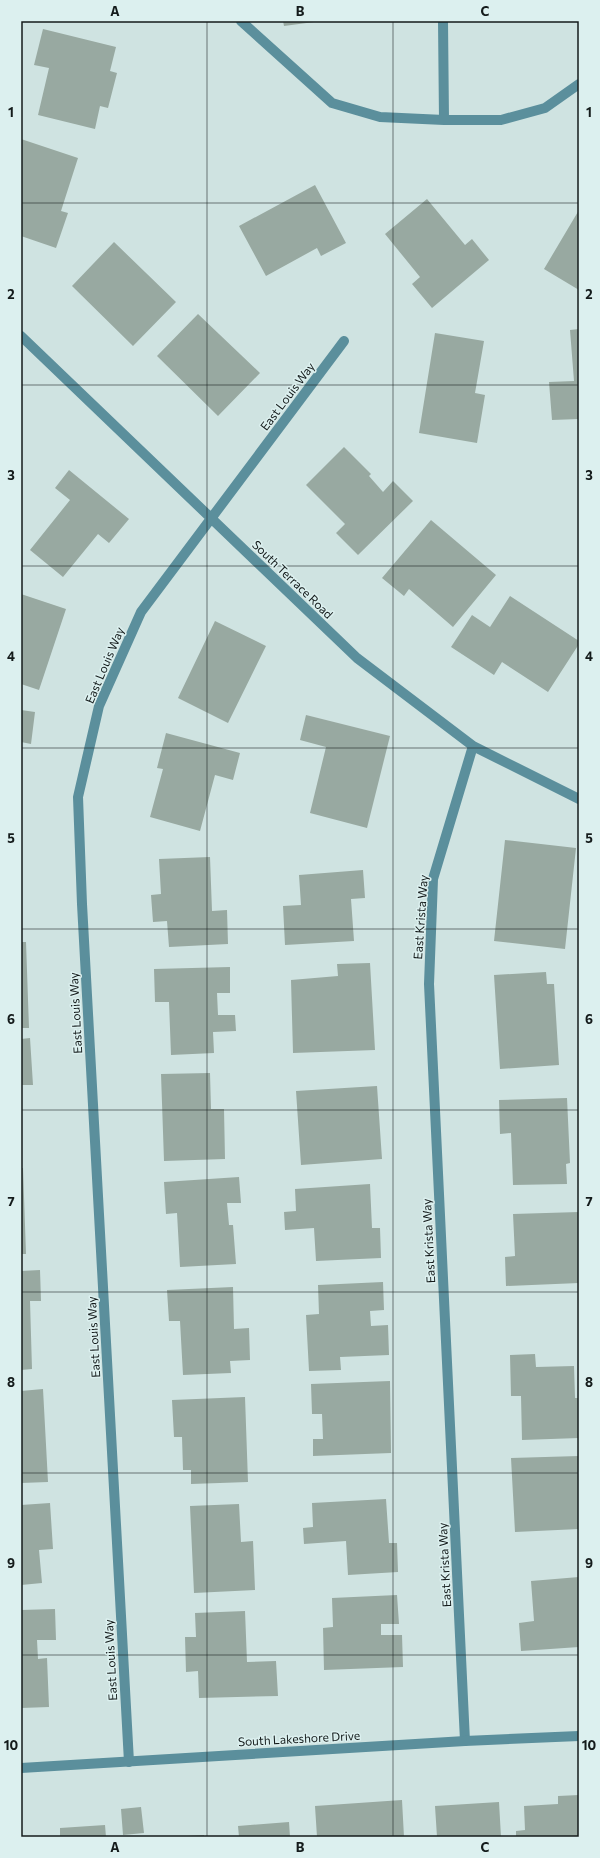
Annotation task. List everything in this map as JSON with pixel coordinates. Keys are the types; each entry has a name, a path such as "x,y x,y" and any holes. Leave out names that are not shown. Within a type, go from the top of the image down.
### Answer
{"street":[{"path":"241,21 332,103 380,117 444,120 501,120 545,108 579,84"},
{"path":"443,21 444,120"},
{"name":"South Terrace Road","path":"21,336 357,658 473,746 579,799"},
{"name":"East Louis Way","path":"129,1762 82,912 78,797 99,706 142,612 211,517 344,341"},
{"name":"East Krista Way","path":"465,1741 429,984 432,879 473,746"},
{"name":"South Lakeshore Drive","path":"21,1768 465,1741 579,1736"}],"building":[{"path":"283,21 314,21 314,22 284,26"},
{"path":"43,29 116,47 110,71 117,73 108,108 100,106 95,129 38,115 49,68 34,65"},
{"path":"21,139 78,158 61,211 68,213 56,248 21,236"},
{"path":"315,185 346,243 321,256 317,248 266,276 239,226"},
{"path":"427,199 465,245 472,239 489,260 432,308 412,284 420,277 385,234"},
{"path":"579,210 579,290 544,269"},
{"path":"114,242 176,302 133,346 72,286"},
{"path":"198,314 260,373 218,416 157,356"},
{"path":"579,329 579,419 552,420 549,382 574,381 570,330"},
{"path":"435,333 484,341 475,393 485,395 477,443 419,433"},
{"path":"344,447 371,474 369,476 383,492 393,481 413,501 358,555 336,533 345,524 306,485"},
{"path":"69,470 129,519 109,543 98,534 63,577 30,550 70,500 55,488"},
{"path":"431,520 496,575 453,627 409,589 404,596 382,578"},
{"path":"21,594 66,609 39,690 21,684"},
{"path":"510,596 579,641 579,644 548,692 502,662 494,675 451,647 472,615 490,627"},
{"path":"215,621 266,646 228,723 178,698"},
{"path":"21,710 35,712 31,744 21,742"},
{"path":"306,715 390,736 367,828 310,813 326,747 300,740"},
{"path":"166,733 240,753 233,780 215,775 200,831 150,817 163,769 157,768"},
{"path":"505,840 576,848 565,949 494,941"},
{"path":"210,857 212,911 227,910 228,944 169,947 167,921 153,922 151,895 161,894 159,859"},
{"path":"363,870 365,898 351,899 354,941 285,945 283,906 301,905 299,875"},
{"path":"21,942 26,942 29,1028 21,1028"},
{"path":"370,963 375,1050 293,1053 291,980 338,976 337,964"},
{"path":"230,967 230,993 217,993 218,1015 235,1015 236,1031 213,1032 214,1053 171,1055 169,1002 155,1002 154,969"},
{"path":"546,972 547,984 554,984 559,1065 500,1069 494,975"},
{"path":"30,1038 33,1085 21,1085 21,1039"},
{"path":"210,1073 211,1109 224,1109 225,1159 164,1161 161,1074"},
{"path":"377,1086 382,1159 301,1165 296,1091"},
{"path":"567,1098 570,1163 566,1164 567,1184 513,1185 511,1133 500,1134 499,1100"},
{"path":"21,1168 23,1168 26,1254 21,1254"},
{"path":"239,1177 241,1203 227,1203 229,1225 233,1225 236,1264 180,1267 177,1213 166,1214 164,1182"},
{"path":"370,1184 372,1228 380,1228 381,1258 316,1261 314,1228 285,1230 284,1212 296,1211 295,1189"},
{"path":"579,1212 579,1283 506,1286 505,1257 515,1256 513,1214"},
{"path":"40,1270 41,1301 30,1301 32,1369 21,1370 21,1271"},
{"path":"383,1282 384,1310 370,1311 371,1326 388,1325 389,1355 340,1357 341,1370 309,1371 306,1315 319,1314 318,1285"},
{"path":"233,1287 234,1329 249,1328 250,1360 230,1361 231,1373 183,1375 180,1321 169,1321 167,1290"},
{"path":"535,1354 536,1367 574,1366 575,1398 579,1398 579,1438 522,1440 521,1396 511,1396 510,1355"},
{"path":"390,1381 391,1453 313,1456 313,1439 323,1439 322,1414 312,1414 311,1384"},
{"path":"43,1389 48,1482 21,1483 21,1391"},
{"path":"245,1397 248,1482 191,1484 191,1470 183,1470 182,1437 174,1437 172,1400"},
{"path":"579,1456 579,1529 515,1532 511,1458"},
{"path":"386,1499 389,1543 397,1543 398,1572 348,1575 346,1541 304,1544 303,1528 313,1527 312,1503"},
{"path":"50,1503 53,1549 39,1550 42,1583 21,1585 21,1505"},
{"path":"239,1504 241,1542 253,1541 255,1590 194,1593 190,1506"},
{"path":"579,1577 579,1647 521,1651 519,1623 534,1621 531,1581"},
{"path":"397,1595 399,1624 381,1624 381,1635 402,1635 403,1667 324,1670 323,1628 333,1627 332,1598"},
{"path":"55,1609 56,1640 37,1640 38,1659 47,1658 49,1707 21,1708 21,1610"},
{"path":"245,1611 247,1662 276,1661 278,1696 199,1698 198,1671 186,1672 185,1637 196,1637 195,1613"},
{"path":"579,1795 579,1837 516,1837 516,1831 525,1830 524,1806 558,1804 558,1796"},
{"path":"402,1800 404,1837 317,1837 315,1806"},
{"path":"499,1802 501,1837 437,1837 435,1806"},
{"path":"141,1807 144,1833 123,1835 121,1809"},
{"path":"289,1822 290,1837 239,1837 238,1826"},
{"path":"105,1825 106,1837 60,1837 60,1828"},
{"path":"204,1835 204,1837 187,1837 187,1836"}]}
